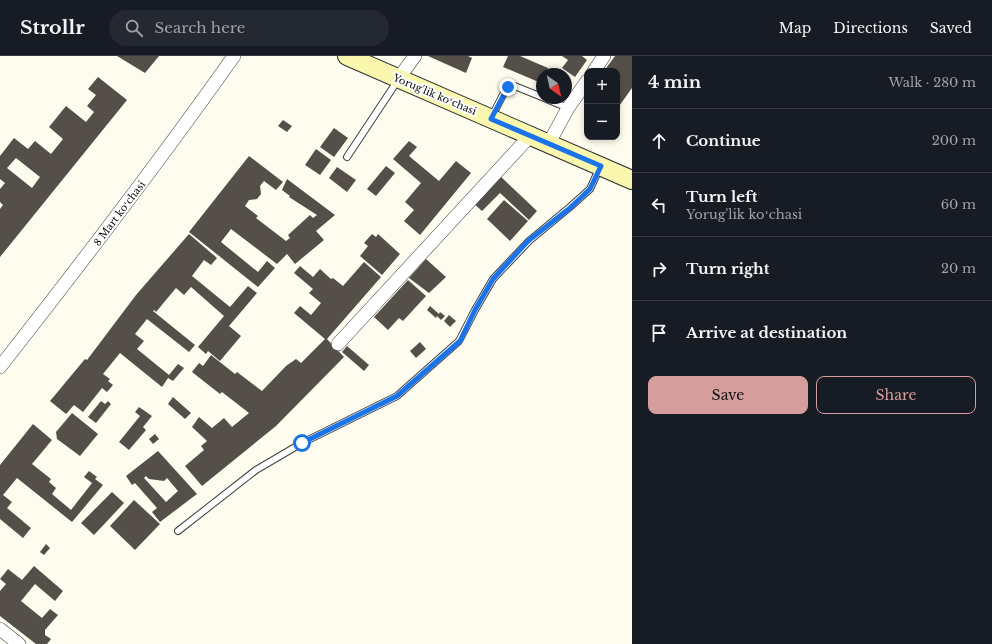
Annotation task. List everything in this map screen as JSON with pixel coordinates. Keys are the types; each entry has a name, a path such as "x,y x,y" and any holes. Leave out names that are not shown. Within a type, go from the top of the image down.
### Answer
{"main road":[{"name":"Yorug'lik koʻchasi","path":"347,56 632,180"}],"street":[{"name":"8 Mart koʻchasi","path":"0,367 75,272 169,147 234,56"},
{"path":"398,79 415,56"},
{"path":"596,68 604,56"},
{"path":"549,143 568,108 584,85"},
{"path":"338,344 530,136"},
{"path":"0,628 19,644"}],"lane":[{"path":"347,157 398,79"},
{"path":"491,119 508,87 512,84 536,95"},
{"path":"558,104 568,108"},
{"path":"178,531 256,470 302,443 397,396 460,341 475,310 493,279 528,241 570,208 590,189 601,166"}],"building":[{"path":"117,56 159,56 145,73"},
{"path":"428,56 468,56 472,58 466,73"},
{"path":"508,56 520,56 548,68 536,68 536,81 503,67"},
{"path":"562,56 582,56 587,60 575,77 572,75 572,68 562,68 568,60"},
{"path":"615,56 632,56 632,88 620,105 620,68 606,68"},
{"path":"98,77 127,100 0,257 0,209 3,205 0,202 0,189 5,183 0,179 0,156 14,138 28,149 35,141 51,154 63,139 49,127 66,106 86,122 94,112 87,106 96,95 88,89","holes":["16,158 40,177 32,188 7,168"]},
{"path":"283,120 292,126 287,132 278,126"},
{"path":"334,128 348,138 334,157 320,147"},
{"path":"409,141 417,147 409,156 439,181 456,161 471,173 420,235 404,221 414,210 405,202 421,183 393,159"},
{"path":"316,149 331,160 320,175 305,165"},
{"path":"249,156 283,182 276,190 264,181 260,186 261,194 257,199 249,200 245,206 258,216 256,218 286,241 290,238 288,235 310,215 313,218 317,215 289,197 290,196 282,190 287,179 335,215 316,231 324,240 295,264 287,254 277,264 231,229 221,242 258,272 267,261 275,268 258,287 189,232"},
{"path":"386,166 395,173 376,196 367,189"},
{"path":"337,167 356,180 347,192 329,178"},
{"path":"498,174 537,211 529,220 500,193 482,211 472,202"},
{"path":"504,200 528,221 510,241 487,219"},
{"path":"189,234 217,258 211,265 204,260 192,276 230,307 248,286 257,293 229,326 241,336 220,361 208,351 206,354 198,347 224,316 191,287 184,295 176,288 156,312 154,310 153,311 195,345 189,352 147,319 135,334 144,341 137,349 169,375 178,364 184,368 173,381 168,378 162,387 120,353 103,374 110,379 108,381 113,385 107,392 102,388 83,412 74,405 66,414 50,401 85,359 87,360 136,295"},
{"path":"372,234 376,237 378,234 400,254 382,275 360,256 368,246 364,243"},
{"path":"426,259 446,277 429,293 409,278"},
{"path":"364,262 381,277 327,339 344,357 276,426 202,486 185,466 204,450 201,446 207,441 192,427 199,417 212,428 224,418 232,427 249,413 222,392 220,394 192,372 199,363 203,366 211,355 235,374 237,372 262,391 286,366 296,359 301,363 325,339 294,313 300,306 311,315 321,303 309,293 313,289 294,273 300,266 313,277 320,269 331,279 333,278 343,286"},
{"path":"408,280 426,296 403,321 399,318 388,330 374,317"},
{"path":"430,306 439,314 440,312 445,316 441,320 437,316 436,318 427,310"},
{"path":"449,315 456,321 450,327 444,321"},
{"path":"420,342 426,349 416,358 410,351"},
{"path":"347,346 369,365 364,371 342,352"},
{"path":"173,397 191,413 185,419 168,404"},
{"path":"101,401 105,404 108,401 111,404 96,423 88,417"},
{"path":"139,407 152,416 143,427 146,430 129,450 119,442 140,416 135,412"},
{"path":"72,413 98,434 80,456 57,439 56,432"},
{"path":"33,424 52,440 32,464 51,479 49,482 56,488 52,494 71,510 92,483 84,477 89,471 97,477 95,479 103,485 72,522 17,478 3,495 12,502 7,508 31,528 23,538 0,519 0,465"},
{"path":"155,434 159,439 153,444 149,439"},
{"path":"158,451 197,494 160,522 152,512 157,508 135,483 132,485 126,476","holes":["146,476 149,479 164,481 167,478 178,491 166,502 144,478"]},
{"path":"112,492 124,503 94,535 81,523"},
{"path":"134,500 160,524 135,550 110,526"},
{"path":"46,544 50,548 44,555 40,552"},
{"path":"34,566 63,591 55,601 35,584 21,601 42,618 50,609 58,615 45,630 45,635 51,639 47,644 36,644 0,616 0,591 6,584 0,579 8,569 22,580"}],"route":[{"path":"302,443 397,396 460,341 475,310 493,279 528,241 570,208 590,189 601,166 491,119 508,87"}]}
